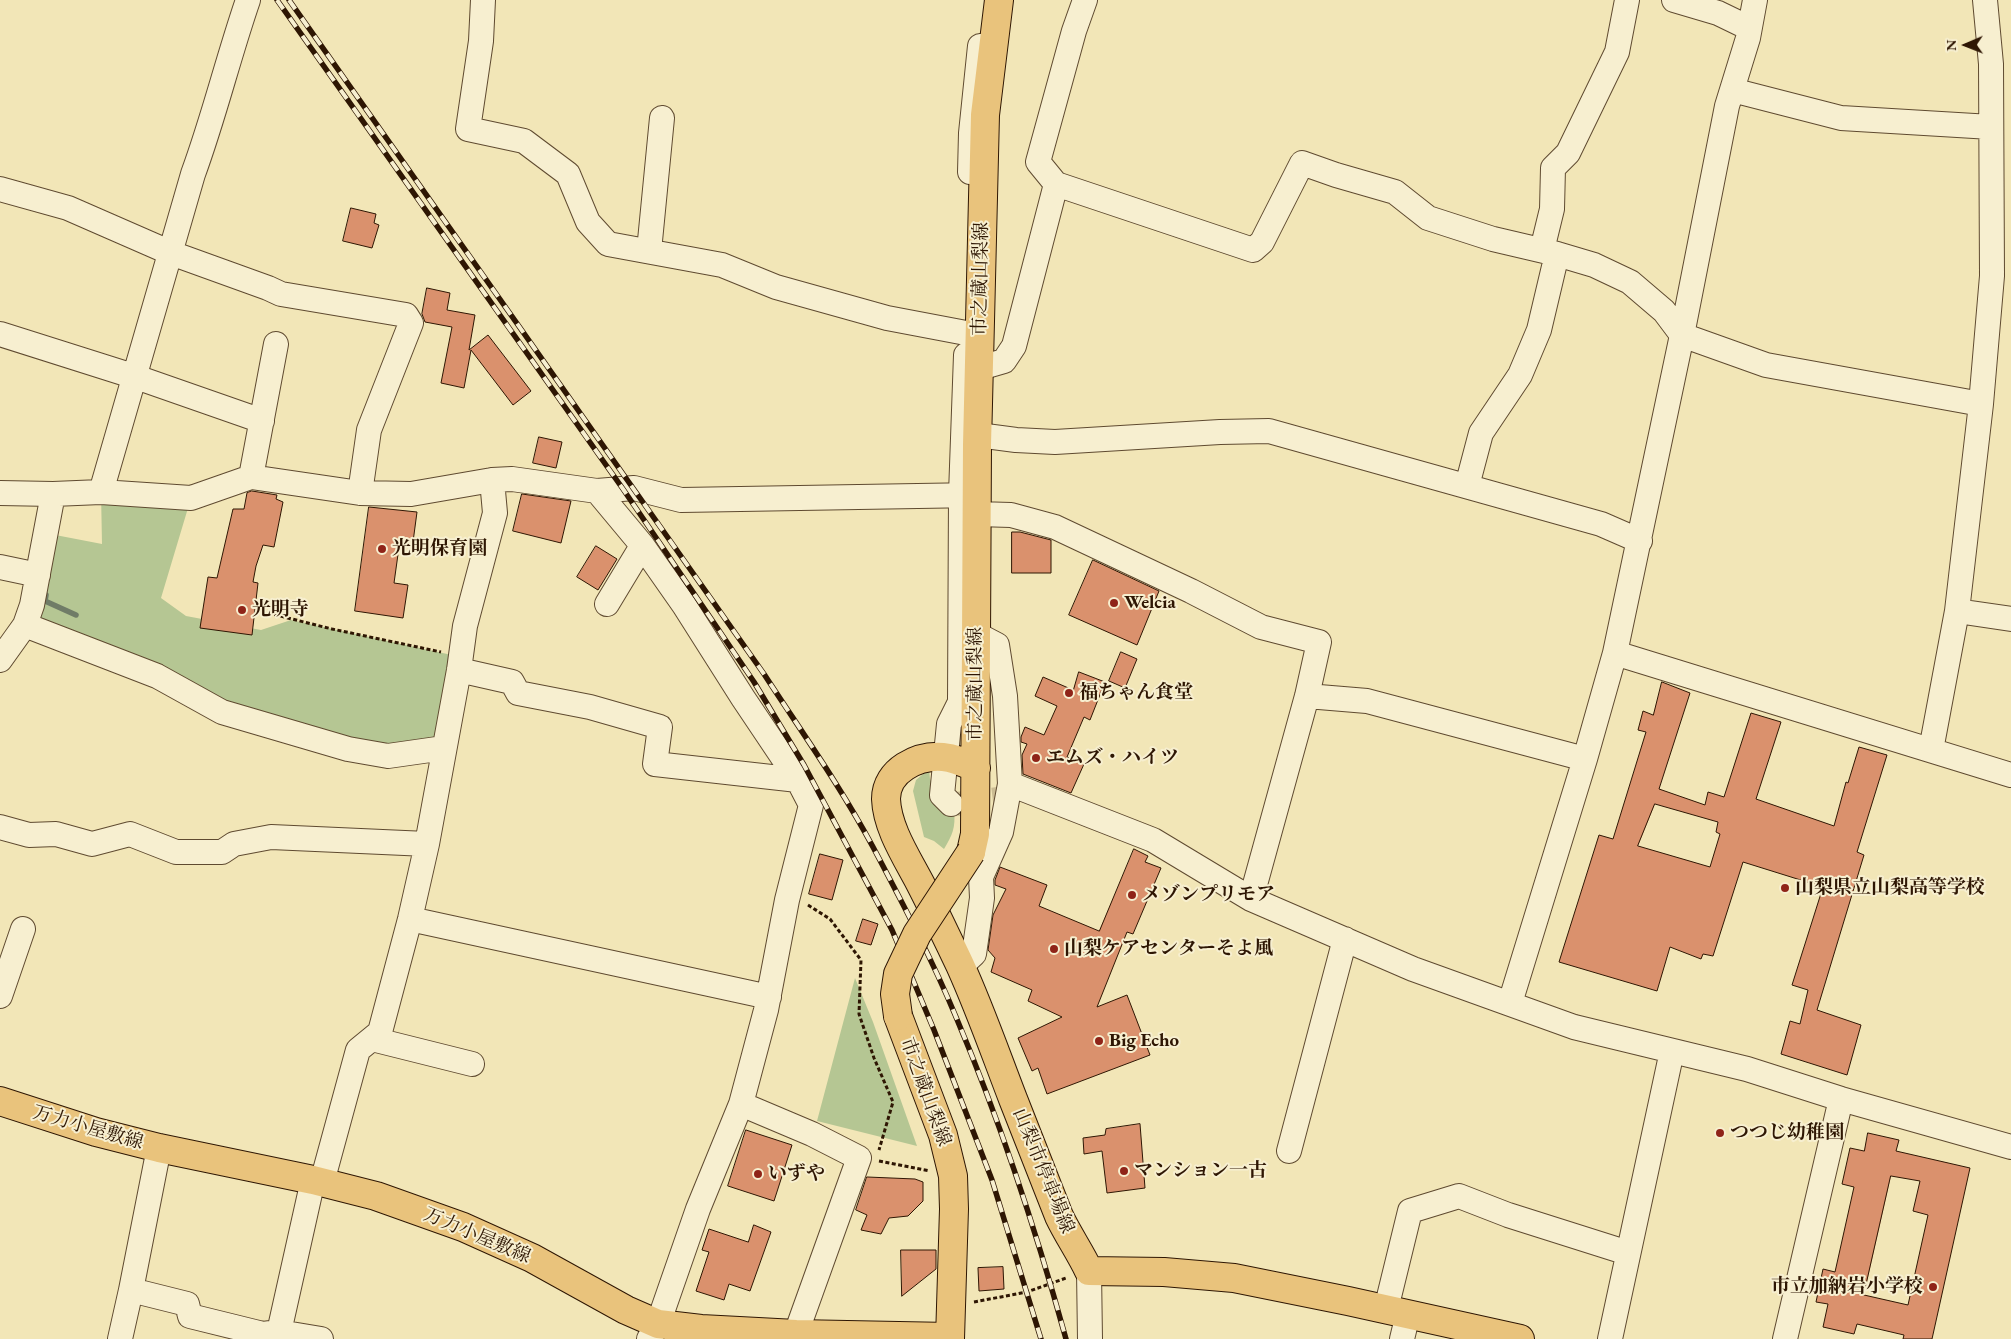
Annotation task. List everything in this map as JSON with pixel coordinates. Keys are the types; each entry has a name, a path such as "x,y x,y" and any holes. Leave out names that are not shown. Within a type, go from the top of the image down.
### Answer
{"main road":[{"name":"市之蔵山梨線","path":"950,1338 954,1209 953,1176 943,1135 898,1016 895,994 898,974 917,934 971,852 975,834 976,634 972,501 978,434 980,368 973,335 985,115 998,0"},
{"name":"山梨市停車場線","path":"976,768 956,759 944,757 921,758 903,768 895,776 888,789 886,798 894,830 960,967 1059,1216 1068,1236 1080,1253 1089,1271"},
{"name":"万力小屋敷線","path":"0,1101 96,1132 158,1148 318,1181 376,1196 463,1227 532,1258 626,1310 654,1332 701,1329 795,1336 950,1338"},
{"path":"1089,1271 1164,1272 1234,1278 1399,1321 1520,1339"}],"street":[{"path":"101,492 235,38 248,0"},
{"path":"483,0 481,41 468,128 524,141 568,174 588,222 608,244 722,264 776,287 869,313 973,335"},
{"path":"951,804 942,794 944,757 949,724 960,702 972,501 971,133 975,84 986,0"},
{"path":"1085,0 1074,31 1038,162 1056,184 1253,250 1262,242 1302,163 1395,192 1428,218 1493,238 1594,264 1630,282 1664,311 1682,335 1766,366 1981,404"},
{"path":"1467,486 1481,433 1520,375 1539,330 1550,252 1553,168 1568,152 1617,52 1627,0"},
{"path":"1674,0 1718,13 1749,28"},
{"path":"1510,1003 1586,759 1615,653 1640,541 1727,106 1755,0"},
{"path":"1931,750 1957,611 1981,404 1992,276 1991,64 1985,0"},
{"path":"1732,90 1841,118 1991,127"},
{"path":"649,251 662,118"},
{"path":"980,368 1004,361 1014,346 1056,184"},
{"path":"0,189 68,208 171,253 281,294 406,315 411,323 369,430 360,493"},
{"path":"0,334 136,377 262,421"},
{"path":"251,477 276,344"},
{"path":"978,434 1016,440 1055,442 1220,432 1270,431 1601,524 1640,541"},
{"path":"0,493 53,494 101,492 191,498 251,477 360,493 411,494 492,480 512,479 597,491 634,488 681,500 972,501 1055,527 1191,591 1261,627 1319,642 1307,696 1251,899"},
{"path":"279,1332 318,1181 358,1050 380,1032 410,919 427,844 465,626 495,513 492,480"},
{"path":"597,491 642,546 684,605 798,780 811,805 787,900 769,997 741,1104 698,1209 654,1332"},
{"path":"0,660 26,625 32,605 53,494"},
{"path":"606,604 642,546"},
{"path":"0,567 38,575"},
{"path":"1957,611 2011,619"},
{"path":"26,625 157,676 222,712 348,749 388,756 444,748"},
{"path":"960,967 974,954 982,898 981,877 1001,832 1010,784 1005,696 997,645 976,634"},
{"path":"1615,653 2011,776"},
{"path":"460,663 512,682 518,693 590,707 660,727 655,764 798,780"},
{"path":"1307,696 1367,702 1586,759"},
{"path":"1010,784 1153,840 1251,899 1413,969 1574,1027 1747,1069 1840,1099 2011,1147"},
{"path":"0,827 30,835 56,834 92,844 130,834 176,852 222,852 234,844 271,837 427,844"},
{"path":"410,919 769,997"},
{"path":"0,996 23,929"},
{"path":"1289,1151 1345,939"},
{"path":"372,1039 472,1064"},
{"path":"1610,1339 1672,1051"},
{"path":"1784,1339 1840,1099"},
{"path":"741,1104 812,1134 859,1158 795,1336"},
{"path":"120,1339 158,1148"},
{"path":"1399,1321 1410,1211 1459,1196 1628,1253"},
{"path":"1089,1271 1090,1339"},
{"path":"131,1290 187,1304 190,1316 263,1334 279,1332 320,1339"}],"path":[{"path":"268,613 460,663"},
{"path":"787,900 802,902 830,919 861,960 859,1014 874,1058 893,1102 876,1161 953,1176"},
{"path":"974,1302 1027,1292 1089,1271"}],"green space":[{"path":"101,492 191,498 161,598 186,616 261,630 291,620 461,657 444,748 348,749 25,625 45,533 102,544"},
{"path":"929,769 930,779 942,807 954,811 953,831 944,849 934,841 924,837 913,791 916,780"},
{"path":"855,978 873,1022 917,1146 817,1121"}],"building":[{"path":"351,208 376,214 374,223 379,225 372,248 343,241"},
{"path":"427,288 450,293 447,310 475,315 469,350 488,335 531,391 513,405 471,350 464,388 441,383 452,327 425,322 422,314"},
{"path":"539,437 562,442 556,468 533,463"},
{"path":"252,491 277,495 276,499 283,502 274,547 263,545 256,566 253,582 258,583 252,635 200,628 208,577 217,578 233,509 244,509 247,493"},
{"path":"522,494 571,501 561,543 513,531"},
{"path":"369,507 417,512 413,542 400,540 394,583 408,585 403,618 355,611"},
{"path":"1012,532 1020,532 1051,540 1051,573 1012,573"},
{"path":"596,546 617,559 598,590 577,577"},
{"name":"Welcia","path":"1093,560 1159,591 1137,645 1069,615"},
{"path":"1121,652 1137,659 1125,688 1109,681"},
{"path":"1079,672 1105,682 1090,720 1084,717 1067,757 1084,764 1071,793 1023,774 1022,755 1027,744 1021,742 1021,737 1025,727 1044,735 1057,706 1035,696 1043,677 1073,690"},
{"path":"1662,682 1690,693 1659,789 1705,805 1708,792 1724,797 1751,713 1781,722 1756,799 1834,826 1846,782 1848,783 1859,747 1887,755 1857,852 1864,855 1817,1010 1861,1025 1847,1075 1781,1054 1790,1021 1800,1024 1808,990 1792,985 1823,887 1743,862 1713,956 1703,954 1701,959 1670,947 1657,991 1559,962 1599,835 1613,839 1646,732 1638,730 1643,711 1653,715","holes":["1655,804 1718,822 1716,832 1720,834 1710,867 1638,846"]},
{"path":"1134,849 1148,856 1145,862 1161,868 1133,934 1127,932 1097,1007 1127,995 1150,1055 1047,1094 1038,1068 1032,1071 1018,1038 1062,1017 1028,1001 1032,990 991,972 995,958 988,950 993,915 1006,889 995,885 995,880 1000,867 1047,885 1039,906 1099,931"},
{"path":"820,854 843,860 832,900 809,894"},
{"path":"863,919 878,924 871,945 856,941"},
{"name":"マンション一古","path":"1140,1124 1145,1188 1107,1193 1102,1151 1084,1154 1083,1138 1105,1135 1106,1129"},
{"path":"746,1130 792,1145 774,1201 728,1186"},
{"path":"1868,1133 1899,1140 1896,1151 1970,1168 1932,1339 1903,1339 1904,1335 1857,1324 1854,1334 1823,1327 1828,1304 1816,1302 1823,1269 1835,1272 1854,1187 1842,1184 1850,1148 1864,1151","holes":["1891,1176 1920,1181 1913,1211 1928,1215 1908,1305 1864,1295"]},
{"path":"867,1177 915,1179 923,1182 923,1201 908,1216 889,1218 881,1234 861,1230 867,1215 856,1210"},
{"path":"754,1225 771,1232 750,1291 729,1284 724,1300 696,1291 709,1252 702,1250 709,1229 748,1242"},
{"path":"901,1250 936,1250 936,1269 902,1296"},
{"path":"1003,1267 1004,1289 979,1291 978,1268"}],"waterway":[{"path":"46,595 45,601 76,615"}],"tunnel":[{"path":"957,804 1007,798"}],"railway":[{"path":"277,0 623,489 754,682 804,765 892,930 934,1030 992,1180 1041,1339"},
{"path":"289,0 764,674 861,825 927,952 947,995 988,1096 1016,1176 1066,1339"}],"place":[{"name":"光明保育園","path":"382,549"},
{"name":"Welcia","path":"1114,603"},
{"name":"光明寺","path":"242,610"},
{"name":"福ちゃん食堂","path":"1069,693"},
{"name":"エムズ・ハイツ","path":"1036,758"},
{"name":"山梨県立山梨高等学校","path":"1785,888"},
{"name":"メゾンプリモア","path":"1132,895"},
{"name":"山梨ケアセンターそよ風","path":"1054,949"},
{"name":"Big Echo","path":"1099,1041"},
{"name":"つつじ幼稚園","path":"1720,1133"},
{"name":"マンション一古","path":"1124,1171"},
{"name":"いずや","path":"758,1174"},
{"name":"市立加納岩小学校","path":"1933,1287"}]}
